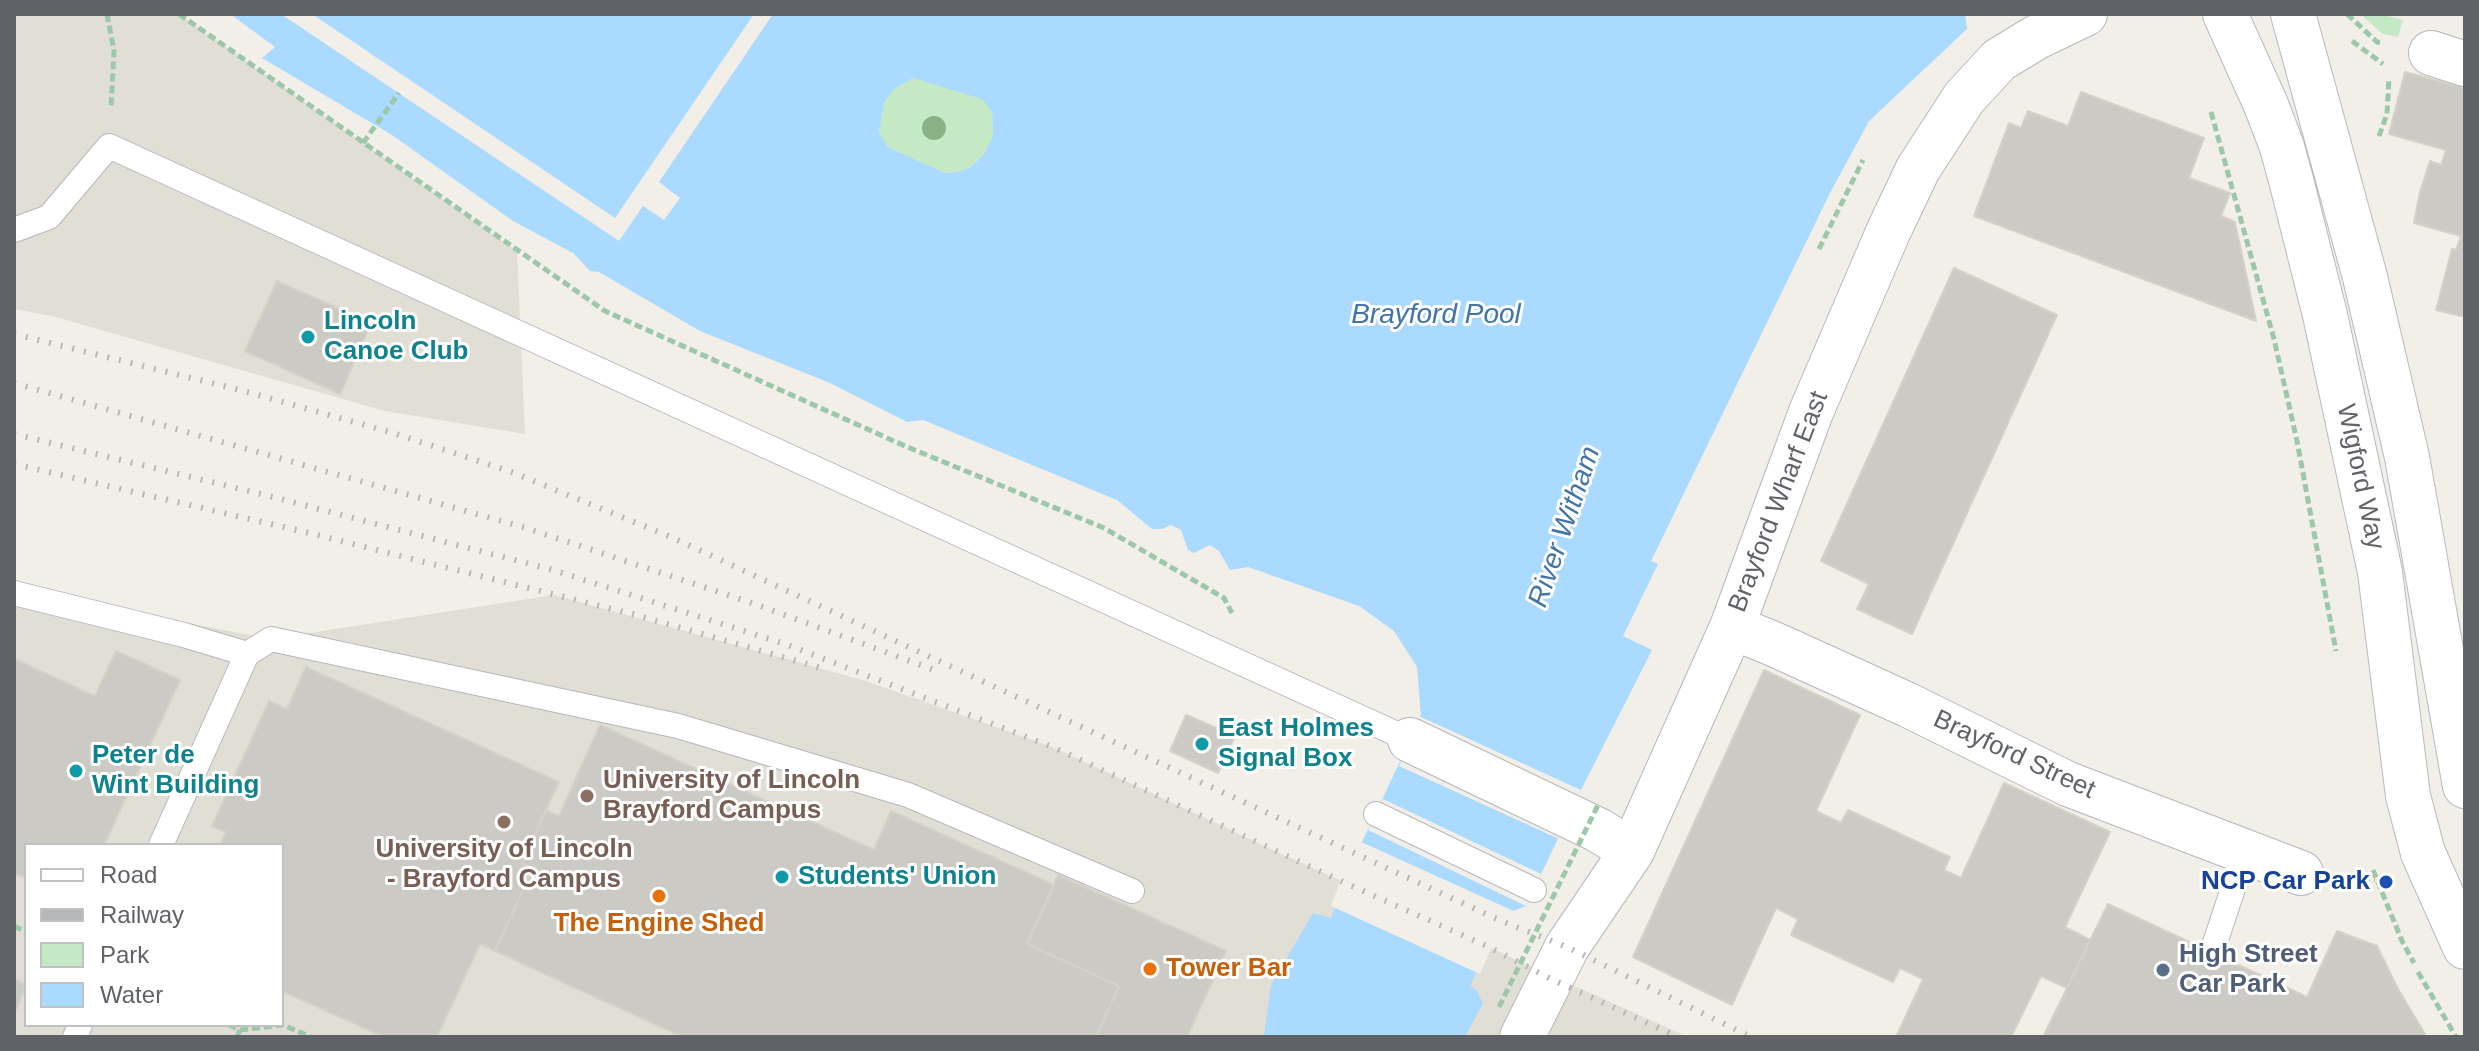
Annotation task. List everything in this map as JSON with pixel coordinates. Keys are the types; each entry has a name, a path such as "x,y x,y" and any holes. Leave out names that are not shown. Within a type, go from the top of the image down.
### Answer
{"street":[{"name":"Brayford Wharf East","path":"1510,1022 1567,947 1632,851 1732,627 1811,412 1918,169 1964,98 1999,60 2035,38 2085,14"},
{"name":"Wigford Way","path":"2225,14 2282,147 2325,315 2380,572 2408,796 2423,853 2465,947"},
{"name":"Wigford Way","path":"2293,14 2365,277 2407,457 2459,710 2465,786"},
{"name":"Brayford Street","path":"1732,627 1908,705 2068,784 2301,873"},
{"path":"1410,740 1584,809 1598,830 1632,851"}],"lane":[{"path":"14,230 49,217 109,146 1410,740"},
{"path":"14,593 184,635 247,654"},
{"path":"162,843 247,654 271,639 678,726 908,795 1132,891"},
{"path":"1376,814 1534,890"},
{"path":"2212,952 2245,852"}],"path":[{"path":"107,14 114,51 109,146"},
{"path":"179,14 605,311 905,446 1104,528 1224,598 1266,673"},
{"path":"2364,49 2378,60"},
{"path":"2383,128 2387,114 2389,68"},
{"path":"363,143 399,93"},
{"path":"2210,108 2274,339 2297,441 2336,654"},
{"path":"1510,1022 1584,809"},
{"path":"2372,866 2402,941 2456,1037"},
{"path":"284,1025 311,1037"},
{"path":"239,1034 273,1027"}],"shaded area":[{"path":"14,14 179,14 517,251 525,434 385,411 52,316 14,309"},
{"name":"University of Lincoln - Brayford Campus","path":"14,590 271,639 554,595 866,681 1055,748 1688,1037 14,1037"}],"green space":[{"path":"2360,14 2388,14 2403,20 2398,37 2383,34"},
{"path":"913,78 982,98 992,112 993,136 984,154 971,167 945,173 888,147 879,132 883,102 894,89"}],"water":[{"name":"Brayford Pool","path":"230,14 1965,14 1967,29 1869,121 1830,193 1651,561 1658,564 1623,636 1652,650 1526,906 1511,912 1504,909 1470,986 1483,1003 1465,1037 1264,1037 1271,985 1313,913 1331,918 1343,882 1421,717 1417,667 1394,631 1359,606 1248,567 1230,570 1219,551 1210,545 1194,553 1188,550 1181,530 1171,525 1152,529 1117,500 923,420 907,422 830,383 700,331 599,272 590,271 573,253 513,221 392,135 262,58 275,47","holes":["913,78 982,99 992,112 993,136 984,154 971,167 957,172 945,173 888,147 879,132 884,102 894,89"]}],"pier":[{"path":"281,14 312,14 615,218 754,14 773,14 659,182 680,198 664,220 643,206 619,241"},
{"path":"1421,717 1581,790 1559,839 1399,766"},
{"path":"1383,799 1541,874 1526,906 1368,830"},
{"path":"1359,841 1518,913 1511,916 1506,914 1480,974 1331,906"}],"building":[{"path":"2405,72 2465,88 2465,317 2436,310 2452,249 2456,250 2461,236 2414,223 2430,161 2441,165 2446,150 2389,134"},
{"path":"2081,92 2204,138 2189,178 2230,193 2221,216 2235,222 2256,321 1974,216 2009,123 2021,128 2028,111 2068,126"},
{"path":"1954,268 2057,315 1912,634 1857,609 1869,584 1821,561"},
{"name":"Lincoln Canoe Club","path":"277,281 371,323 340,394 245,351"},
{"name":"Peter de Wint Building","path":"116,651 180,680 105,843 24,843 24,877 14,873 14,659 95,696"},
{"path":"306,667 559,782 522,863 533,868 495,951 480,944 437,1037 384,1037 284,992 284,843 221,843 226,832 212,826 269,701 287,709"},
{"path":"1764,670 1860,715 1816,811 1841,823 1848,810 1950,857 1944,870 1961,878 2004,783 2110,832 2065,927 2090,940 2067,988 2041,976 2011,1037 1896,1037 1923,979 1900,968 1893,982 1791,935 1798,919 1776,908 1732,1005 1633,957"},
{"name":"East Holmes Signal Box","path":"1186,715 1235,736 1218,773 1170,751"},
{"name":"Students' Union","path":"600,725 874,850 891,811 1054,885 1027,944 1119,986 1096,1037 683,1037 495,951 533,868 522,863 546,810 559,816"},
{"name":"Tower Bar","path":"1058,875 1226,951 1187,1037 1096,1037 1119,986 1027,944"},
{"name":"High Street Car Park","path":"2108,904 2307,997 2337,931 2377,946 2424,1037 2043,1037"},
{"path":"14,979 24,984 24,990 14,1014"}],"railway":[{"path":"14,334 244,391 393,433 509,471 671,537 1499,920 1567,947 1751,1037"},
{"path":"14,383 526,528 755,604 937,671"},
{"path":"14,434 553,570 788,645 1055,748 1678,1037"},
{"path":"14,464 305,532 636,615 821,668"}],"place":[{"name":"Lincoln Canoe Club","path":"308,337"},
{"name":"East Holmes Signal Box","path":"1202,744"},
{"name":"Peter de Wint Building","path":"76,771"},
{"name":"University of Lincoln Brayford Campus","path":"587,796"},
{"name":"University of Lincoln - Brayford Campus","path":"504,822"},
{"name":"Students' Union","path":"782,877"},
{"name":"NCP Car Park","path":"2386,882"},
{"name":"The Engine Shed","path":"659,896"},
{"name":"Tower Bar","path":"1150,969"},
{"name":"High Street Car Park","path":"2163,970"}],"water label":[{"name":"River Witham","path":"1565,527"}]}
